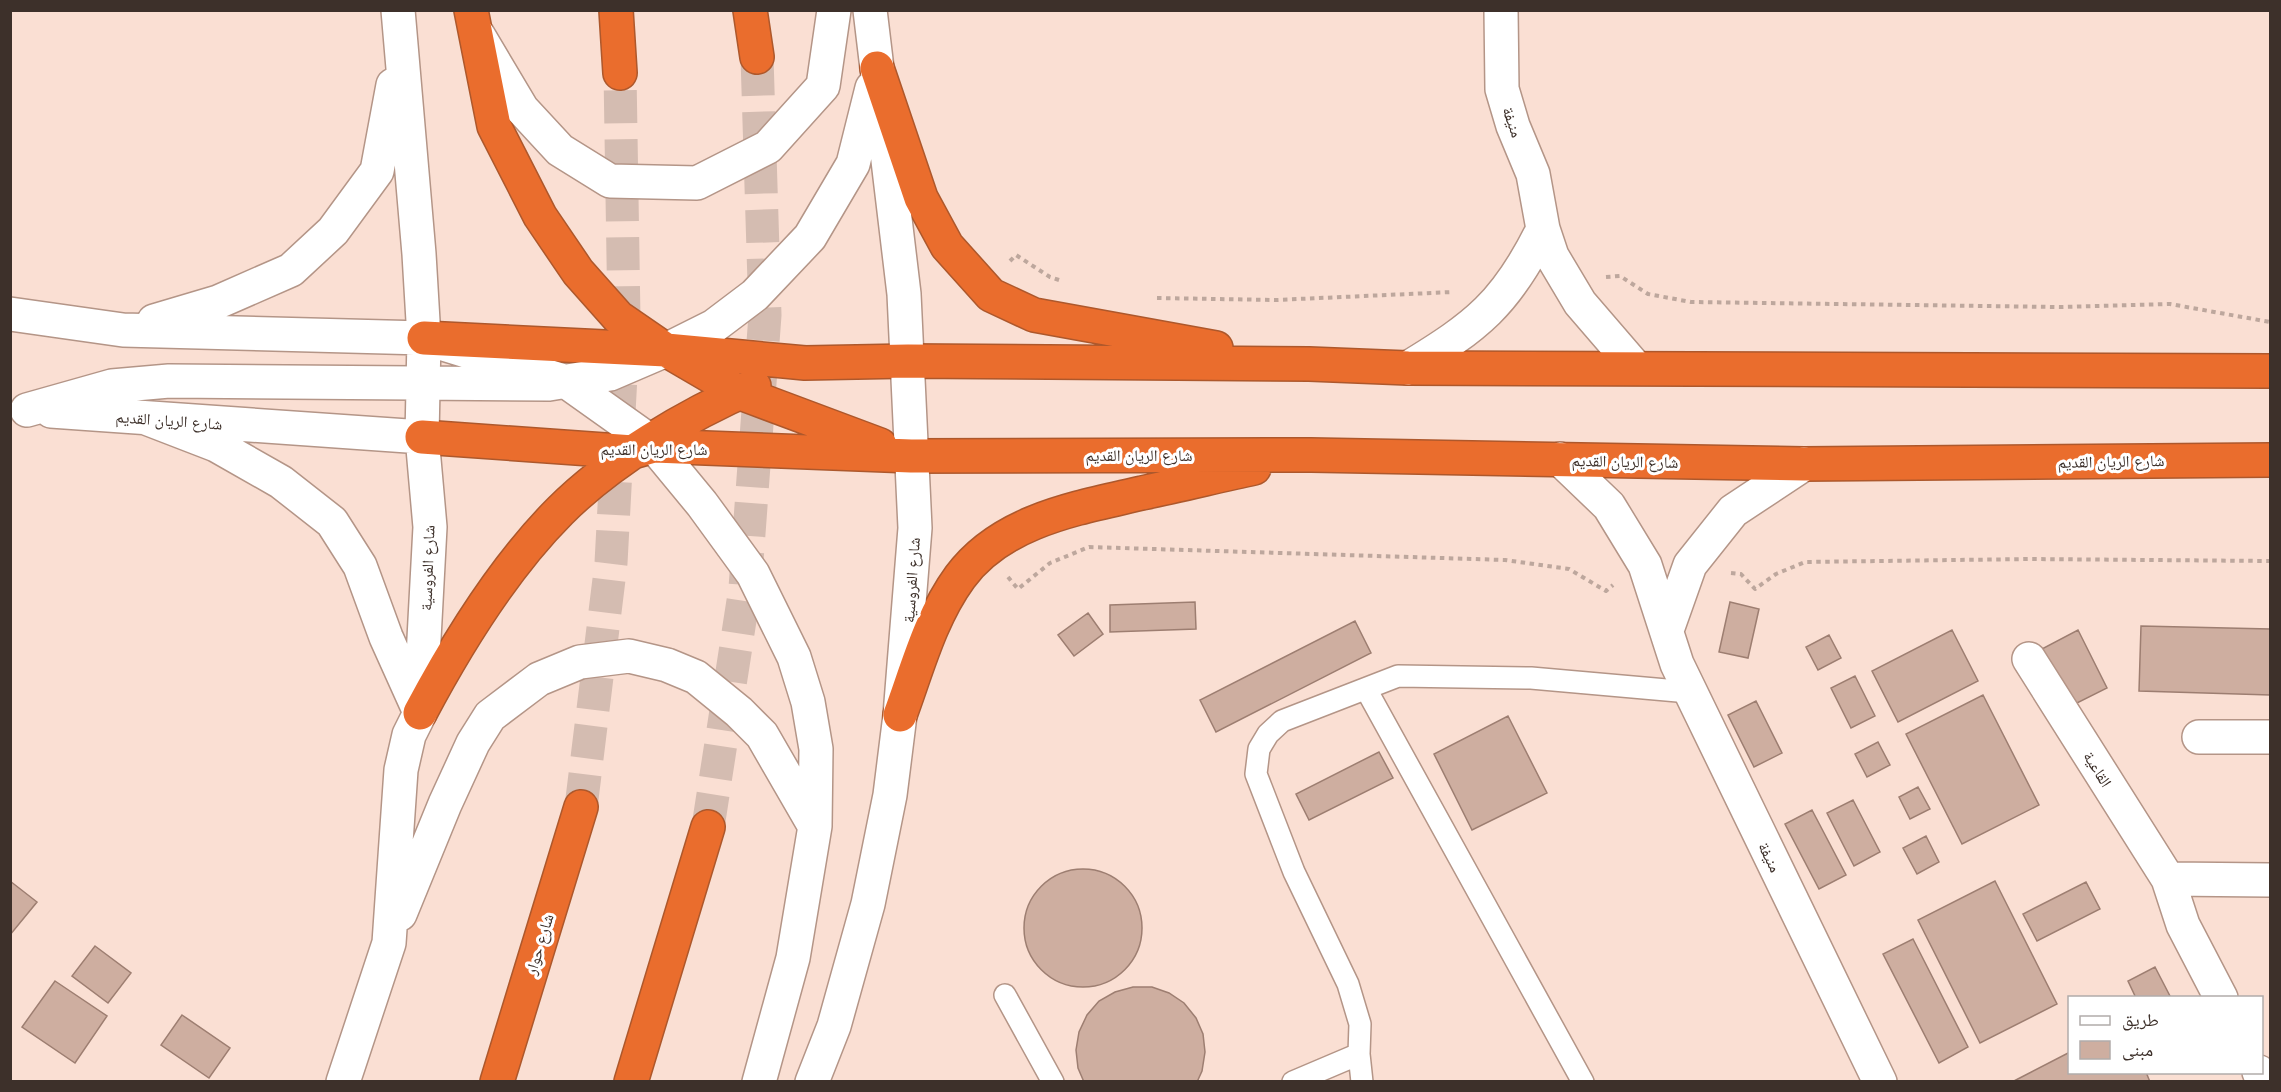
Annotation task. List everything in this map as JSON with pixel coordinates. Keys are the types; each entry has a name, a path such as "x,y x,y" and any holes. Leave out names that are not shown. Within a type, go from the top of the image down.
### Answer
{"highway":[{"path":"616,10 620,73"},
{"path":"750,10 757,57"},
{"path":"472,19 494,126 540,216 578,272 618,317 666,350 738,392 911,456"},
{"path":"877,68 921,198 947,246 991,295 1034,315 1309,364"},
{"path":"423,338 666,350 805,363 908,361 1309,364 1408,368 2271,371"},
{"path":"420,713 442,672 490,597 560,511 645,446 738,392 805,363"},
{"name":"شارع الريان القديم","path":"422,437 911,456 1311,455 1804,464 2271,460"},
{"path":"900,715 933,622 960,576 986,551 1013,532 1052,515 1092,504 1311,455"},
{"name":"شارع حوار","path":"497,1082 582,807"},
{"path":"631,1082 708,827"}],"main road":[{"path":"123,330 218,302 291,270 333,231 376,171 400,45 398,10"},
{"path":"472,19 522,109 560,150 610,181 697,183 768,147 823,86 834,10"},
{"path":"19,409 112,386 169,381 423,385 549,384 610,374 666,350 714,326 755,295 810,237 853,165 877,68 870,10"},
{"name":"منيفة","path":"1501,10 1502,89 1513,126 1535,181 1543,230 1552,256 1575,296 1636,368"},
{"name":"شارع الفروسية","path":"343,1082 389,943 401,770 409,735 420,713 430,527 422,437 423,338 400,45"},
{"name":"شارع الفروسية","path":"812,1082 834,1026 868,904 890,795 900,715 915,528 904,294 877,68"},
{"path":"1408,368 1460,336 1486,315 1515,279 1543,230"},
{"path":"10,314 123,330 423,338 567,382 645,446 702,504 753,574 794,657 808,702 816,749 815,826 793,958 759,1082"},
{"name":"شارع الريان القديم","path":"19,409 422,437"},
{"path":"146,418 216,445 281,482 332,522 360,566 386,637 420,713"},
{"name":"منيفة","path":"1560,459 1609,506 1645,565 1677,664 1689,692 1880,1082"},
{"path":"1667,630 1690,565 1733,512 1804,464"},
{"path":"389,943 472,743 490,716 539,680 580,662 629,656 667,664 696,677 739,712 762,735 815,826"},
{"name":"القاعية","path":"2029,659 2168,879 2183,925 2220,996"},
{"path":"2199,738 2271,737"},
{"path":"2168,879 2271,880"}],"lane":[{"path":"1362,1082 1359,1054 1360,1024 1348,984 1294,872 1256,774 1259,749 1268,734 1282,721 1398,676 1531,678 1689,692"},
{"path":"1366,689 1583,1082"},
{"path":"1005,995 1053,1082"},
{"path":"1293,1082 1359,1054"}],"building":[{"path":"1195,602 1196,629 1110,632 1110,605"},
{"path":"1730,602 1759,609 1748,658 1719,652"},
{"path":"1088,613 1103,634 1074,656 1058,635"},
{"path":"1355,621 1371,653 1216,732 1200,700"},
{"path":"2141,626 2270,629 2270,695 2139,691"},
{"path":"1952,630 1978,681 1898,722 1872,671"},
{"path":"2078,630 2107,688 2067,708 2038,651"},
{"path":"1829,635 1841,658 1818,670 1806,647"},
{"path":"1855,676 1875,716 1851,728 1831,688"},
{"path":"1983,695 2039,805 1962,844 1906,734"},
{"path":"1756,701 1782,753 1754,767 1728,715"},
{"path":"1508,716 1547,793 1472,830 1434,754"},
{"path":"1878,742 1890,765 1867,777 1855,754"},
{"path":"1379,752 1393,778 1309,820 1296,794"},
{"path":"1918,787 1930,809 1910,819 1899,797"},
{"path":"1853,800 1880,852 1854,866 1827,813"},
{"path":"1812,810 1846,875 1819,889 1785,824"},
{"path":"1926,836 1939,862 1917,874 1903,848"},
{"path":"1083,869 1106,873 1125,886 1138,905 1142,928 1138,951 1125,970 1106,983 1083,987 1060,983 1041,970 1028,951 1024,928 1028,905 1041,886 1060,873"},
{"path":"10,881 37,902 10,935"},
{"path":"1995,881 2057,1004 1980,1043 1918,920"},
{"path":"2086,882 2100,909 2037,941 2023,914"},
{"path":"1913,939 1968,1047 1939,1063 1883,954"},
{"path":"95,946 131,973 108,1003 72,976"},
{"path":"2155,967 2170,996 2135,996 2128,981"},
{"path":"55,981 107,1016 75,1063 22,1027"},
{"path":"1133,987 1152,987 1169,993 1184,1003 1196,1018 1203,1034 1205,1052 1202,1071 1197,1082 1084,1082 1078,1068 1076,1050 1079,1032 1087,1015 1099,1001 1115,992"},
{"path":"182,1015 230,1048 209,1078 161,1045"},
{"path":"2068,1053 2068,1074 2147,1074 2150,1082 2012,1082"}],"tunnel":[{"path":"708,827 745,588 765,315 757,57"},
{"path":"581,807 611,563 624,319 620,73"}]}
